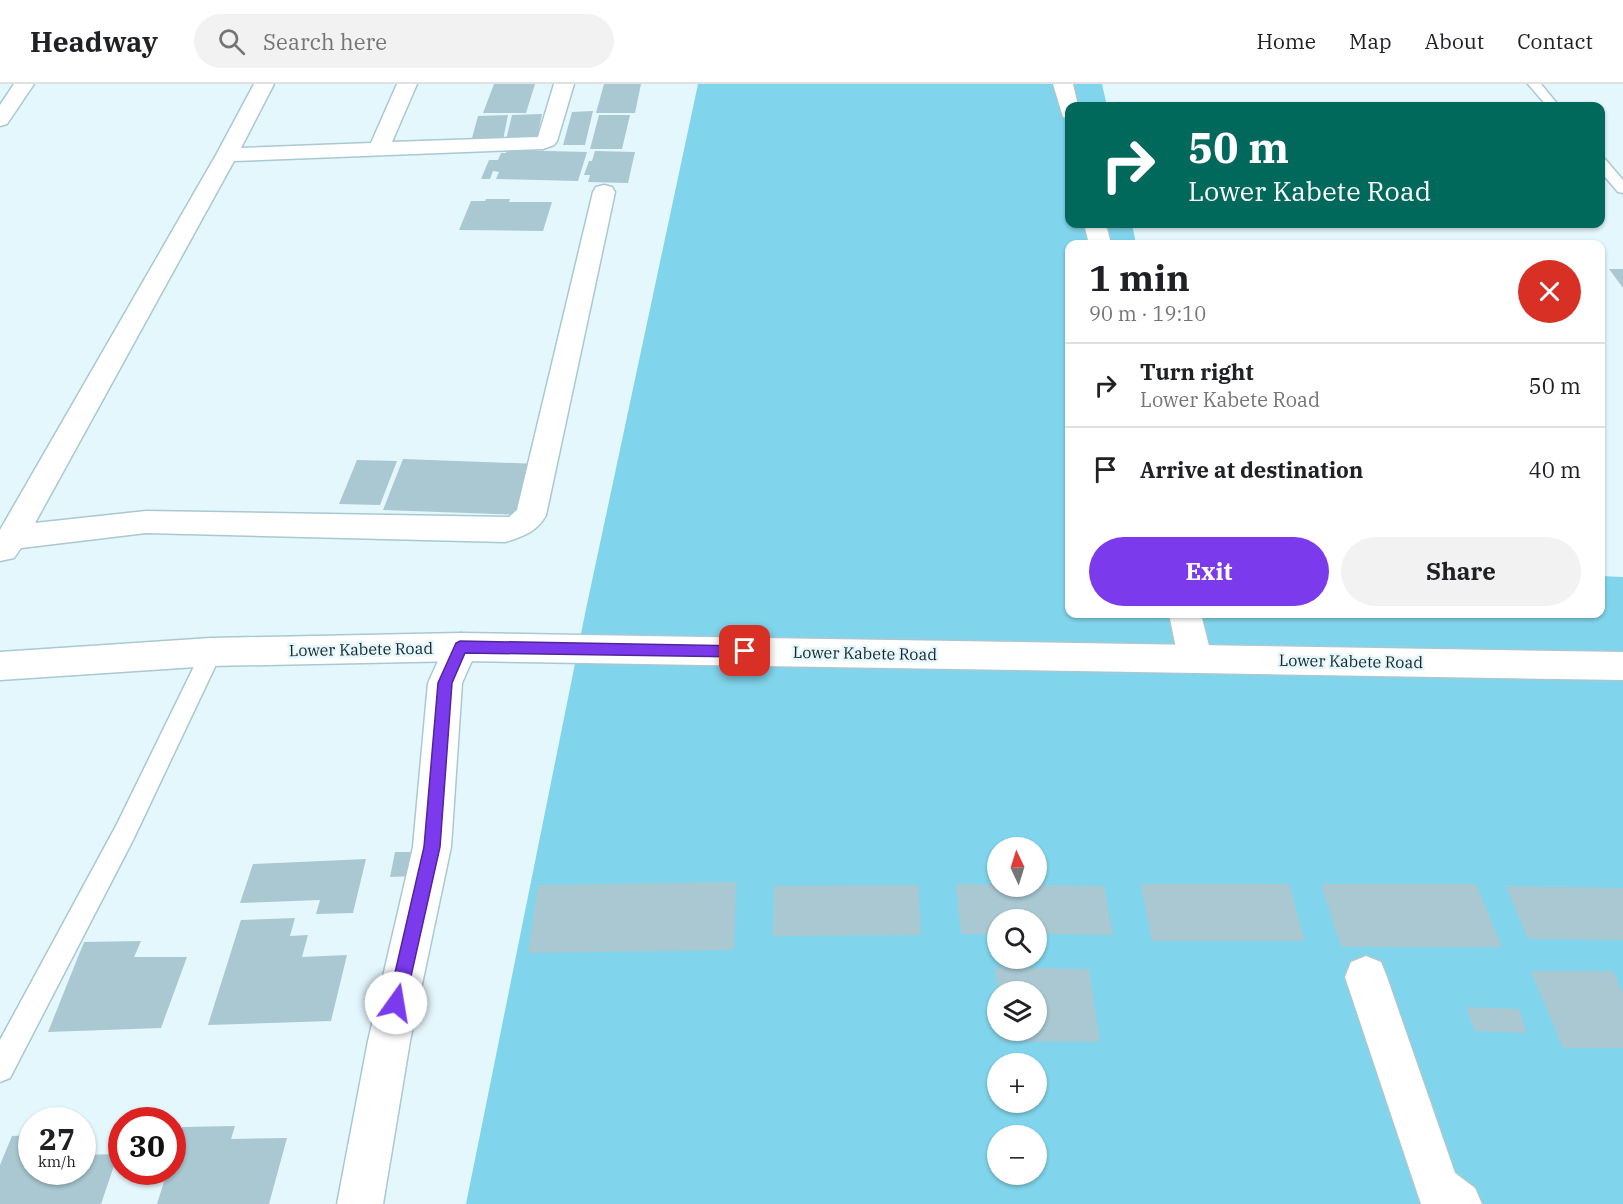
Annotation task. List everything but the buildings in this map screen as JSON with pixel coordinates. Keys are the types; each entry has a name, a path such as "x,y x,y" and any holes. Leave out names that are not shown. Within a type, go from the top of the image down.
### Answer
{"street":[{"path":"0,120 24,84"},
{"path":"6,545 227,155 264,84"},
{"path":"379,149 407,84"},
{"path":"227,155 545,142 564,84"},
{"path":"1063,84 1067,102"},
{"path":"6,545 146,522 506,530 519,525 531,515 604,192"},
{"path":"1186,618 1195,658"},
{"path":"360,1204 387,1051 432,847 445,683 460,647"},
{"name":"Lower Kabete Road","path":"0,666 212,652 460,647 1623,666"},
{"path":"1366,977 1437,1188 1459,1204"}],"lane":[{"path":"1534,84 1550,102"},
{"path":"1605,168 1623,189"},
{"path":"0,1068 125,832 212,652"}],"shaded area":[{"path":"698,84 1102,84 1106,102 1065,102 1065,228 1133,228 1135,240 1065,240 1065,618 1605,618 1605,576 1623,577 1623,1204 466,1204 586,609"}],"route":[{"path":"396,1003 432,847 445,683 460,647 745,651"}]}
